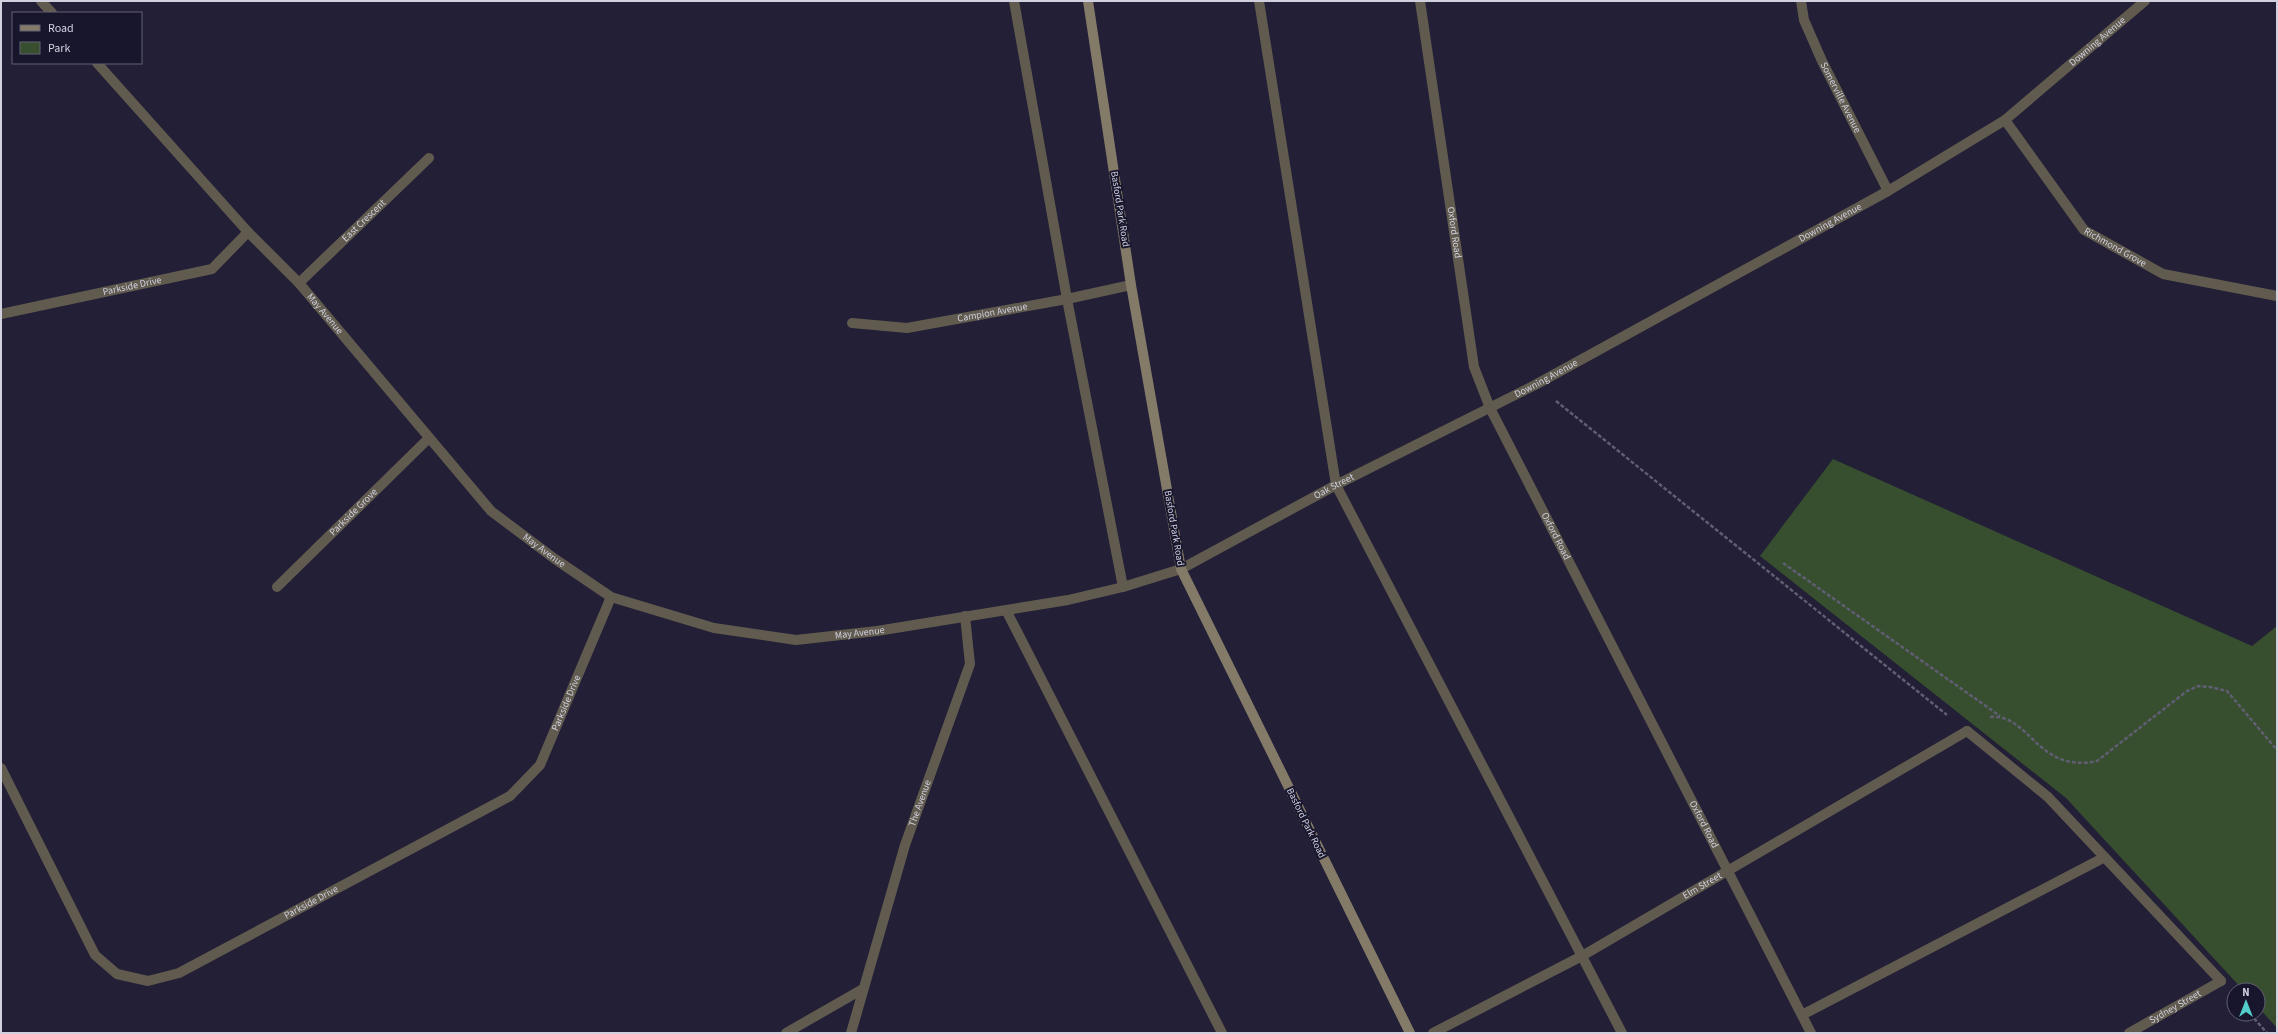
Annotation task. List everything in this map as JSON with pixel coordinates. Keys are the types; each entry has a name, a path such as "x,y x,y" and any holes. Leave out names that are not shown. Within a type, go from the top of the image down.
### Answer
{"main road":[{"name":"Basford Park Road","path":"1088,1 1131,285 1181,569 1410,1033"}],"street":[{"path":"41,1 51,12"},
{"path":"1014,1 1067,299 1123,586"},
{"path":"1259,1 1336,485 1622,1033"},
{"name":"Oxford Road","path":"1420,1 1474,367 1490,408 1811,1033"},
{"name":"Somerville Avenue","path":"1801,1 1804,20 1822,61 1888,191"},
{"name":"Downing Avenue","path":"1490,408 1535,385 1888,191 2005,120 2145,1"},
{"name":"May Avenue","path":"98,64 248,232 299,283 491,511 555,559 611,597 714,628 796,640 877,631 1068,600 1181,569"},
{"name":"Richmond Grove","path":"2005,120 2084,230 2163,274 2277,296"},
{"name":"East Crescent","path":"299,283 429,158"},
{"name":"Parkside Drive","path":"1,314 212,269 248,232"},
{"name":"Campion Avenue","path":"852,323 907,328 1067,299 1131,285"},
{"name":"Oak Street","path":"1181,569 1336,485 1490,408"},
{"name":"Parkside Grove","path":"277,587 430,438"},
{"name":"Parkside Drive","path":"1,768 94,955 117,974 148,981 179,974 510,796 540,765 611,597"},
{"path":"1006,610 1222,1033"},
{"name":"The Avenue","path":"851,1033 861,990 904,845 970,664 964,616"},
{"path":"1802,1015 2103,858 2048,797 1967,731"},
{"name":"Elm Street","path":"1433,1033 1582,956 1967,731"},
{"name":"Sydney Street","path":"2103,858 2221,981 2129,1033"},
{"path":"786,1033 861,990"}],"path":[{"path":"1535,385 1967,731"},
{"path":"1783,564 2000,716 2014,723 2054,757 2068,762 2082,764 2097,761 2187,691 2198,686 2210,687 2226,692 2277,750"},
{"path":"1984,718 2000,716"},
{"path":"2257,1022 2267,1033"}],"green space":[{"path":"1833,459 2252,646 2277,626 2277,1028 2266,1016 2266,982 2236,982 2066,798 1760,556"}]}
